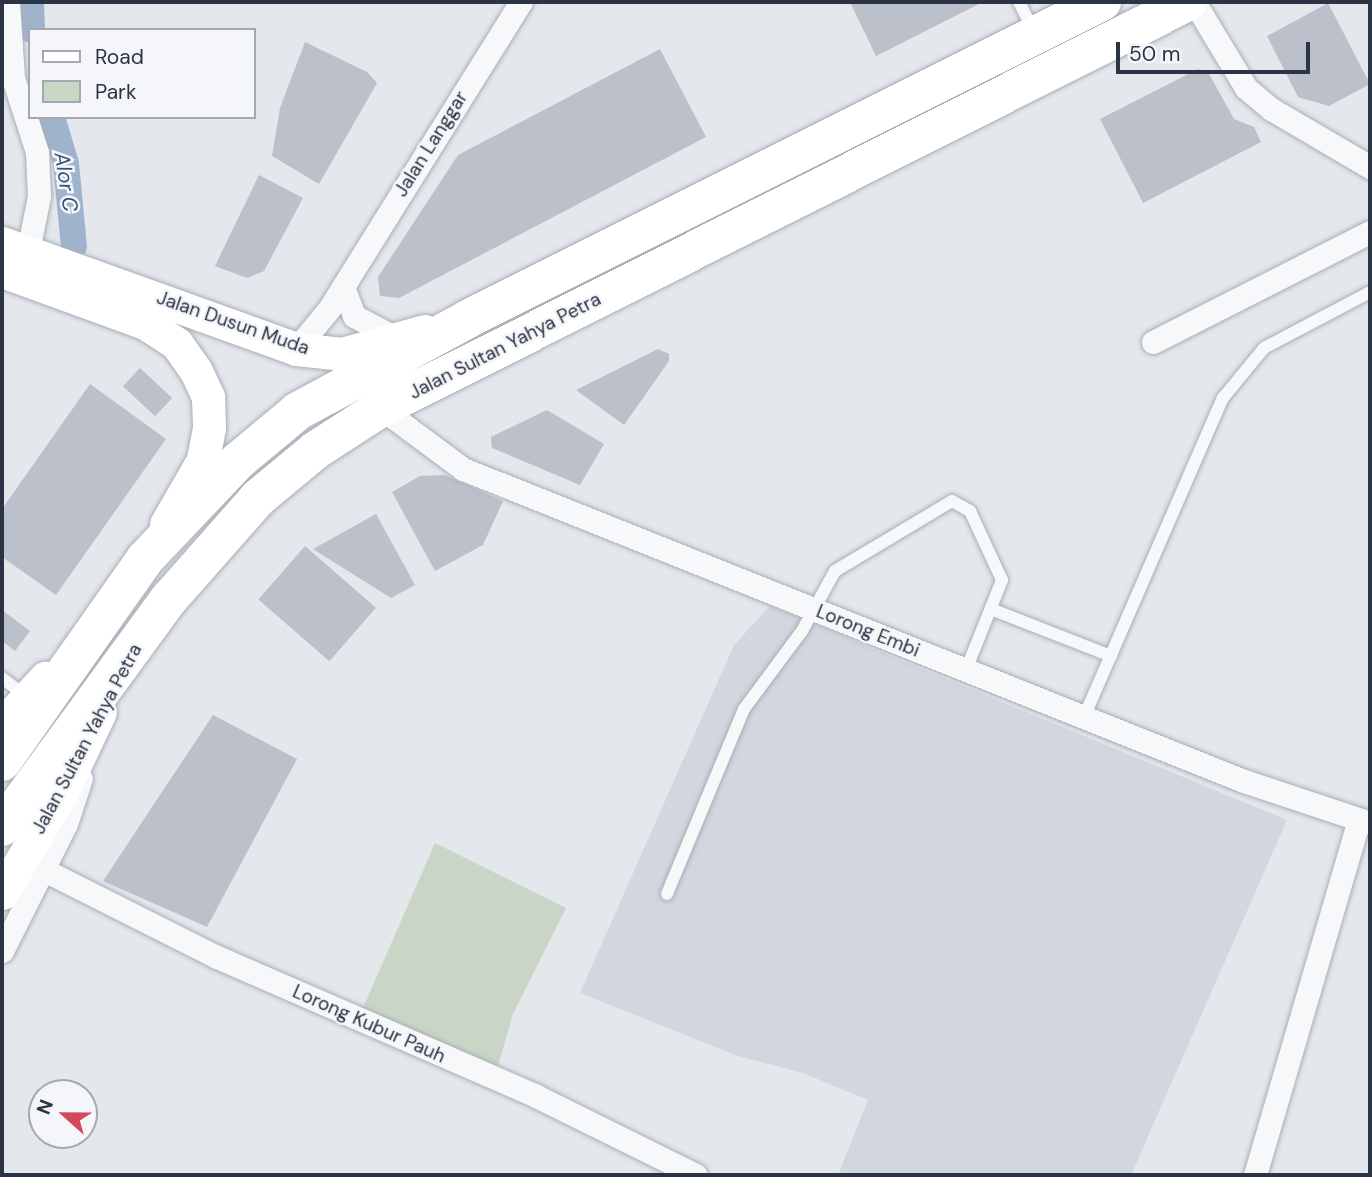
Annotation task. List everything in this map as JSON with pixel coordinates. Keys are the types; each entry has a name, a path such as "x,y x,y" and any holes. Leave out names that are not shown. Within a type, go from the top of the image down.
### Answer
{"highway":[{"name":"Jalan Sultan Yahya Petra","path":"134,574 238,461 298,411 468,319 1102,2"},
{"name":"Jalan Sultan Yahya Petra","path":"123,663 169,599 258,498 316,450 381,408 1188,2"},
{"path":"2,762 134,574"},
{"path":"2,827 123,663"}],"main road":[{"name":"Jalan Dusun Muda","path":"10,255 296,349 342,354 468,319"},
{"name":"Jalan Dusun Muda","path":"10,255 145,323 177,344 196,371 208,397 209,428 203,460 134,574"},
{"name":"Jalan Sultan Yahya Petra","path":"2,725 14,688 134,574"},
{"name":"Jalan Sultan Yahya Petra","path":"2,893 64,788 123,663"}],"street":[{"path":"8,2 13,78 37,152 39,196 10,255"},
{"name":"Jalan Langgar","path":"296,349 343,287 521,2"},
{"path":"1194,2 1246,88 1271,109 1370,167"},
{"path":"1153,342 1370,232"},
{"path":"343,287 354,316 398,339"},
{"name":"Lorong Embi","path":"381,408 463,469 1244,781 1365,821"},
{"path":"2,951 70,814 101,711"},
{"path":"1255,1175 1365,821"},
{"name":"Lorong Kubur Pauh","path":"44,870 217,957 536,1097 696,1175"}],"lane":[{"path":"1019,2 1036,35"},
{"path":"1084,717 1223,398 1264,348 1370,292"},
{"path":"667,894 744,709 813,609 837,568 951,501 970,511 1002,580 966,670"},
{"path":"991,609 1111,656"}],"shaded area":[{"path":"770,606 1287,820 1131,1175 838,1175 868,1100 803,1073 738,1056 580,993 734,645"}],"green space":[{"path":"435,843 566,908 513,1014 498,1066 363,1008"}],"building":[{"path":"850,2 983,2 876,56"},
{"path":"1328,3 1370,84 1329,106 1298,97 1267,36"},
{"path":"305,42 367,72 377,83 319,184 272,156 280,108"},
{"path":"660,49 706,137 399,298 380,296 378,277 458,155"},
{"path":"1198,69 1209,74 1234,119 1254,127 1261,142 1143,203 1100,119"},
{"path":"259,175 303,198 264,271 247,278 215,266"},
{"path":"658,349 669,354 669,361 624,425 576,390"},
{"path":"140,368 172,398 155,416 123,386"},
{"path":"90,384 166,439 56,595 2,557 2,509"},
{"path":"547,410 604,444 580,485 492,448 491,437"},
{"path":"445,475 503,501 483,545 435,571 392,492 420,476"},
{"path":"376,514 415,585 391,598 313,549"},
{"path":"305,546 376,608 329,661 258,600"},
{"path":"2,610 30,631 15,651 2,641"},
{"path":"213,715 297,759 207,927 103,881"}],"waterway":[{"name":"Alor C","path":"31,2 32,28"},
{"name":"Alor C","path":"53,119 66,164 74,247"}]}
